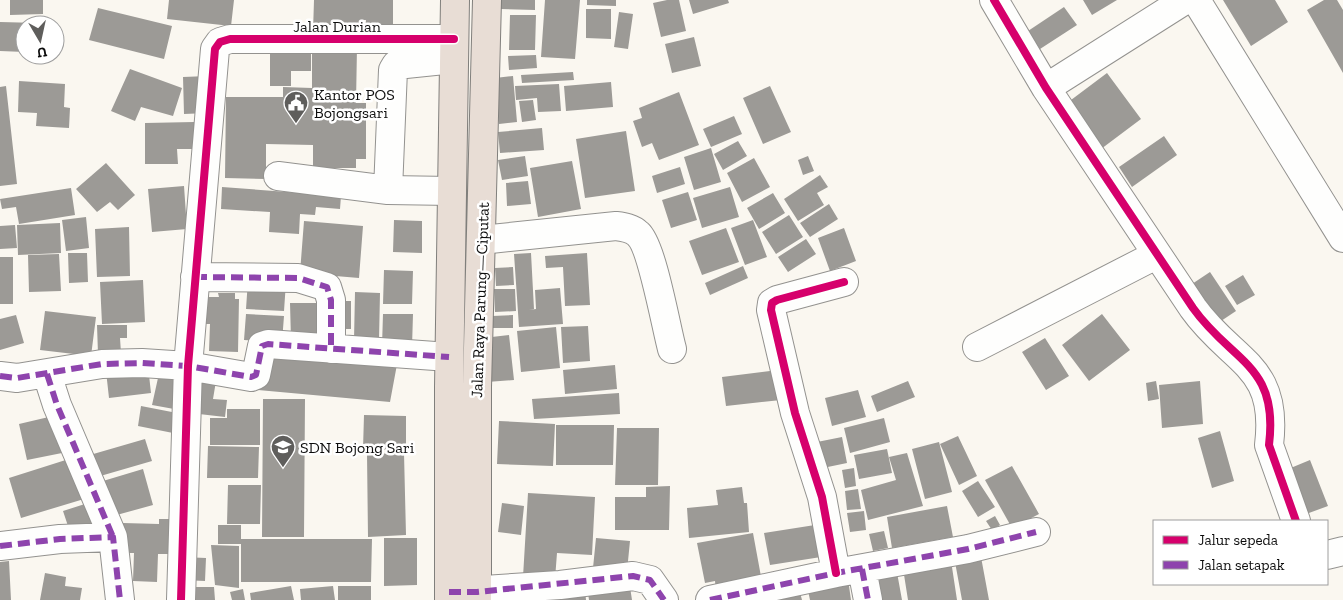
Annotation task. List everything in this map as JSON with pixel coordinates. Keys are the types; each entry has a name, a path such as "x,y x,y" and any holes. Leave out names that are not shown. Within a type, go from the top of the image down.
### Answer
{"highway":[{"name":"Jalan Raya Parung—Ciputat","path":"449,596 449,357 454,0"},
{"name":"Jalan Raya Parung—Ciputat","path":"477,596 477,387 487,0"}],"street":[{"path":"994,0 1046,88 1206,327 1260,378 1268,395 1269,445 1296,520"},
{"path":"1046,88 1185,0"},
{"path":"1196,0 1343,238"},
{"name":"Jalan Durian","path":"194,277 215,49 220,42 230,39 454,49"},
{"path":"388,190 393,70 396,65 454,49"},
{"path":"278,176 388,190 452,191"},
{"path":"481,240 616,226 628,228 639,234 648,252 672,349"},
{"path":"977,347 1156,255"},
{"path":"181,600 188,366 194,277 298,278 327,287 331,300 330,349"},
{"path":"836,573 822,497 795,413 771,310 772,303 777,300 844,282"},
{"path":"0,376 17,378 102,364 142,363 188,366 251,377 256,375 262,346 268,344 449,357"},
{"path":"47,374 56,405 113,537 120,600"},
{"path":"710,600 836,573 968,549 1036,532"},
{"path":"0,546 60,539 113,537"},
{"path":"1328,555 1343,552"},
{"path":"862,569 868,600"},
{"path":"449,596 477,596 634,576 650,580 664,600"}],"building":[{"path":"10,0 43,0 43,14 10,15"},
{"path":"169,0 234,0 231,26 167,19"},
{"path":"314,0 393,0 393,36 365,36 366,20 362,20 362,33 313,32"},
{"path":"501,0 535,0 535,10 501,9"},
{"path":"545,0 580,0 575,59 541,57"},
{"path":"587,0 616,0 616,6 587,5"},
{"path":"679,0 686,31 661,37 653,3"},
{"path":"689,0 728,0 729,3 693,14"},
{"path":"1083,0 1117,0 1092,15"},
{"path":"1223,0 1275,0 1288,22 1251,46"},
{"path":"1324,0 1337,0 1343,10 1343,73 1307,10"},
{"path":"1064,7 1077,25 1040,49 1028,31"},
{"path":"98,8 172,26 164,59 89,40"},
{"path":"586,9 611,9 611,39 586,38"},
{"path":"619,12 633,14 628,49 614,47"},
{"path":"510,15 536,15 535,50 509,50"},
{"path":"0,22 15,22 15,52 0,51"},
{"path":"694,37 701,66 672,73 665,44"},
{"name":"Kantor POS Bojongsari","path":"312,47 357,47 356,103 366,103 366,159 356,159 356,168 313,168 313,145 266,144 266,179 225,178 226,97 283,97 283,87 312,88"},
{"path":"270,48 311,48 311,71 291,71 291,86 270,86"},
{"path":"536,55 537,68 509,70 508,56"},
{"path":"130,69 182,88 173,116 141,107 135,121 111,111"},
{"path":"573,72 574,80 522,83 521,75"},
{"path":"1107,73 1141,119 1101,149 1067,103"},
{"path":"208,76 208,113 184,114 183,77"},
{"path":"513,76 517,122 499,124 495,78"},
{"path":"19,81 65,84 64,107 70,108 69,128 36,126 37,113 18,112"},
{"path":"611,82 613,107 566,111 564,86"},
{"path":"559,84 561,111 538,112 537,98 516,100 515,86"},
{"path":"6,86 17,184 0,186 0,87"},
{"path":"770,86 791,132 763,144 743,98"},
{"path":"679,92 699,145 659,160 652,143 642,147 633,121 642,118 639,108"},
{"path":"533,100 536,120 522,122 519,101"},
{"path":"734,116 742,134 711,147 703,129"},
{"path":"194,122 194,149 177,149 178,164 145,164 145,123"},
{"path":"542,128 544,150 500,153 498,132"},
{"path":"626,131 635,191 585,198 576,139"},
{"path":"1164,136 1177,155 1132,187 1119,167"},
{"path":"738,141 747,156 723,170 714,154"},
{"path":"711,148 721,182 694,190 684,157"},
{"path":"525,156 528,176 502,180 498,160"},
{"path":"808,156 814,171 803,175 798,160"},
{"path":"754,158 770,187 742,202 727,173"},
{"path":"572,161 581,209 538,217 530,168"},
{"path":"106,163 135,195 118,210 110,202 97,212 76,189"},
{"path":"680,167 685,184 657,193 652,176"},
{"path":"820,175 828,187 817,193 824,205 798,221 784,199"},
{"path":"528,181 531,204 507,206 506,183"},
{"path":"184,186 187,229 152,232 148,189"},
{"path":"222,187 341,196 340,209 316,207 315,215 300,214 299,234 269,232 270,212 221,209"},
{"path":"730,187 739,217 702,228 693,198"},
{"path":"71,188 75,215 19,224 16,207 2,209 0,199"},
{"path":"688,192 697,220 671,228 662,200"},
{"path":"773,193 785,213 759,229 747,208"},
{"path":"829,204 838,219 810,237 800,223"},
{"path":"789,215 803,237 776,254 762,232"},
{"path":"86,217 89,248 66,251 62,220"},
{"path":"394,220 422,221 422,253 393,252"},
{"path":"753,220 767,257 745,265 731,228"},
{"path":"304,221 363,226 359,278 300,273"},
{"path":"60,223 61,253 18,255 17,225"},
{"path":"15,225 17,248 0,249 0,226"},
{"path":"129,227 130,276 97,277 95,229"},
{"path":"726,228 739,262 702,275 689,241"},
{"path":"844,228 856,261 830,271 818,238"},
{"path":"806,239 816,254 788,272 778,257"},
{"path":"68,253 87,253 88,282 69,283"},
{"path":"531,253 534,309 529,310 536,309 535,290 560,288 563,324 519,327 514,254"},
{"path":"587,253 590,305 565,306 563,267 546,268 545,256"},
{"path":"59,254 61,291 29,292 28,255"},
{"path":"0,257 13,257 13,304 0,304"},
{"path":"743,266 748,278 710,295 705,283"},
{"path":"513,267 514,285 496,286 495,268"},
{"path":"384,270 413,271 412,304 383,304"},
{"path":"1210,272 1236,311 1212,327 1186,288"},
{"path":"1243,275 1255,295 1237,305 1225,286"},
{"path":"143,280 145,322 102,324 100,282"},
{"path":"248,280 286,282 284,311 246,309"},
{"path":"494,289 515,289 516,311 495,312"},
{"path":"355,292 380,293 379,340 354,340"},
{"path":"218,293 235,293 235,299 239,299 238,352 209,351 210,324 203,324 204,297 219,297"},
{"path":"334,301 351,301 351,329 334,329"},
{"path":"290,303 322,303 323,340 291,340"},
{"path":"45,311 96,317 91,356 40,350"},
{"path":"246,314 284,316 282,342 244,340"},
{"path":"383,314 413,314 412,347 382,346"},
{"path":"1102,314 1130,350 1089,381 1062,345"},
{"path":"16,315 24,343 0,350 0,319"},
{"path":"513,315 513,328 493,328 492,316"},
{"path":"97,325 127,325 127,338 120,338 121,353 98,354"},
{"path":"588,326 590,361 563,363 561,327"},
{"path":"556,327 560,368 521,372 517,331"},
{"path":"509,335 514,380 487,382 483,338"},
{"path":"1045,338 1069,376 1046,390 1022,352"},
{"path":"263,347 398,359 390,402 258,390"},
{"path":"615,365 617,389 565,394 563,370"},
{"path":"148,366 151,393 109,398 106,371"},
{"path":"160,369 182,374 174,409 152,405"},
{"path":"778,370 781,400 726,406 722,377"},
{"path":"191,372 217,375 213,399 227,400 225,417 199,414"},
{"path":"908,381 915,397 877,412 871,396"},
{"path":"1156,381 1159,399 1148,401 1146,383"},
{"path":"1200,381 1203,424 1162,428 1159,385"},
{"path":"858,390 866,417 832,426 825,398"},
{"path":"619,393 620,414 534,419 532,399"},
{"name":"SDN Bojong Sari","path":"263,399 305,399 304,537 262,537"},
{"path":"141,406 177,413 173,433 138,426"},
{"path":"227,409 260,409 260,445 210,445 210,418 227,418"},
{"path":"364,415 406,416 406,450 363,449"},
{"path":"53,416 62,453 27,460 19,424"},
{"path":"884,418 890,442 850,453 844,428"},
{"path":"499,421 555,424 553,466 497,464"},
{"path":"556,425 614,425 613,465 556,465"},
{"path":"617,428 659,428 658,485 615,485"},
{"path":"1220,431 1234,481 1212,488 1198,438"},
{"path":"958,436 977,476 959,485 940,444"},
{"path":"842,437 847,463 818,469 812,443"},
{"path":"145,439 152,461 90,479 83,457"},
{"path":"939,442 952,492 925,499 912,449"},
{"path":"208,446 259,447 258,478 207,478"},
{"path":"887,449 892,473 859,479 854,455"},
{"path":"404,453 406,535 368,537 367,454"},
{"path":"907,453 923,506 868,520 861,490 896,480 889,457"},
{"path":"72,458 84,499 21,518 9,478"},
{"path":"1310,460 1328,506 1298,517 1281,472"},
{"path":"1012,466 1039,514 1012,528 985,480"},
{"path":"854,468 856,486 845,488 842,470"},
{"path":"143,469 153,505 113,516 103,481"},
{"path":"978,481 995,507 978,517 962,491"},
{"path":"228,485 261,485 260,524 227,524"},
{"path":"670,486 669,530 615,530 615,497 646,497 646,487"},
{"path":"742,487 744,503 747,503 749,532 689,538 687,508 718,505 716,490"},
{"path":"858,489 861,509 847,510 845,491"},
{"path":"528,493 595,497 592,555 557,553 555,579 523,577"},
{"path":"88,503 94,524 70,532 63,511"},
{"path":"502,503 524,506 521,535 498,532"},
{"path":"947,506 953,537 892,548 887,517"},
{"path":"864,511 866,530 850,532 847,513"},
{"path":"995,516 1000,525 992,530 986,521"},
{"path":"159,519 174,519 172,554 158,554 157,582 133,581 134,553 122,553 123,523 159,524"},
{"path":"218,525 241,525 241,539 372,539 371,582 241,582 241,544 218,544"},
{"path":"815,525 821,557 770,565 764,533"},
{"path":"884,531 888,548 873,551 869,534"},
{"path":"753,533 762,582 716,591 715,581 705,583 697,543"},
{"path":"384,538 417,538 417,585 384,586"},
{"path":"596,538 630,541 627,571 593,568"},
{"path":"211,545 239,546 239,588 215,585"},
{"path":"950,554 957,600 908,600 902,562"},
{"path":"183,557 206,558 205,581 182,580"},
{"path":"981,557 989,600 962,600 955,562"},
{"path":"9,561 11,600 0,600 0,562"},
{"path":"896,567 902,600 871,600 866,572"},
{"path":"45,573 66,577 65,586 82,588 80,600 40,600"},
{"path":"848,579 851,600 810,600 807,586"},
{"path":"798,585 802,600 768,600"},
{"path":"291,586 294,600 251,600 250,593"},
{"path":"333,586 335,600 301,600 300,589"},
{"path":"338,586 371,586 371,600 338,600"},
{"path":"186,587 214,587 215,600 186,600"},
{"path":"630,587 632,600 589,600 588,593"},
{"path":"243,589 245,600 232,600 230,592"},
{"path":"585,590 586,600 548,600 547,593"}],"marked path":[{"path":"195,277 298,278 327,287 331,300 331,349"},
{"path":"0,376 17,378 102,364 142,363 188,366 251,377 256,375 262,346 268,344 449,357"},
{"path":"47,374 57,405 113,537"},
{"path":"710,600 836,573 968,549 1036,532"},
{"path":"0,546 60,539 113,537 120,600"},
{"path":"862,569 868,600"},
{"path":"449,592 477,592 633,576 650,580 664,600"}],"cycle path":[{"path":"994,0 1046,88 1193,308 1260,381 1267,397 1270,418 1269,445 1296,520"},
{"path":"181,600 188,366 215,49 220,42 230,39 454,39"},
{"path":"836,573 822,497 795,413 771,310 772,303 777,300 844,282"}],"place":[{"name":"Kantor POS Bojongsari","path":"296,124"},
{"name":"SDN Bojong Sari","path":"283,468"}]}
